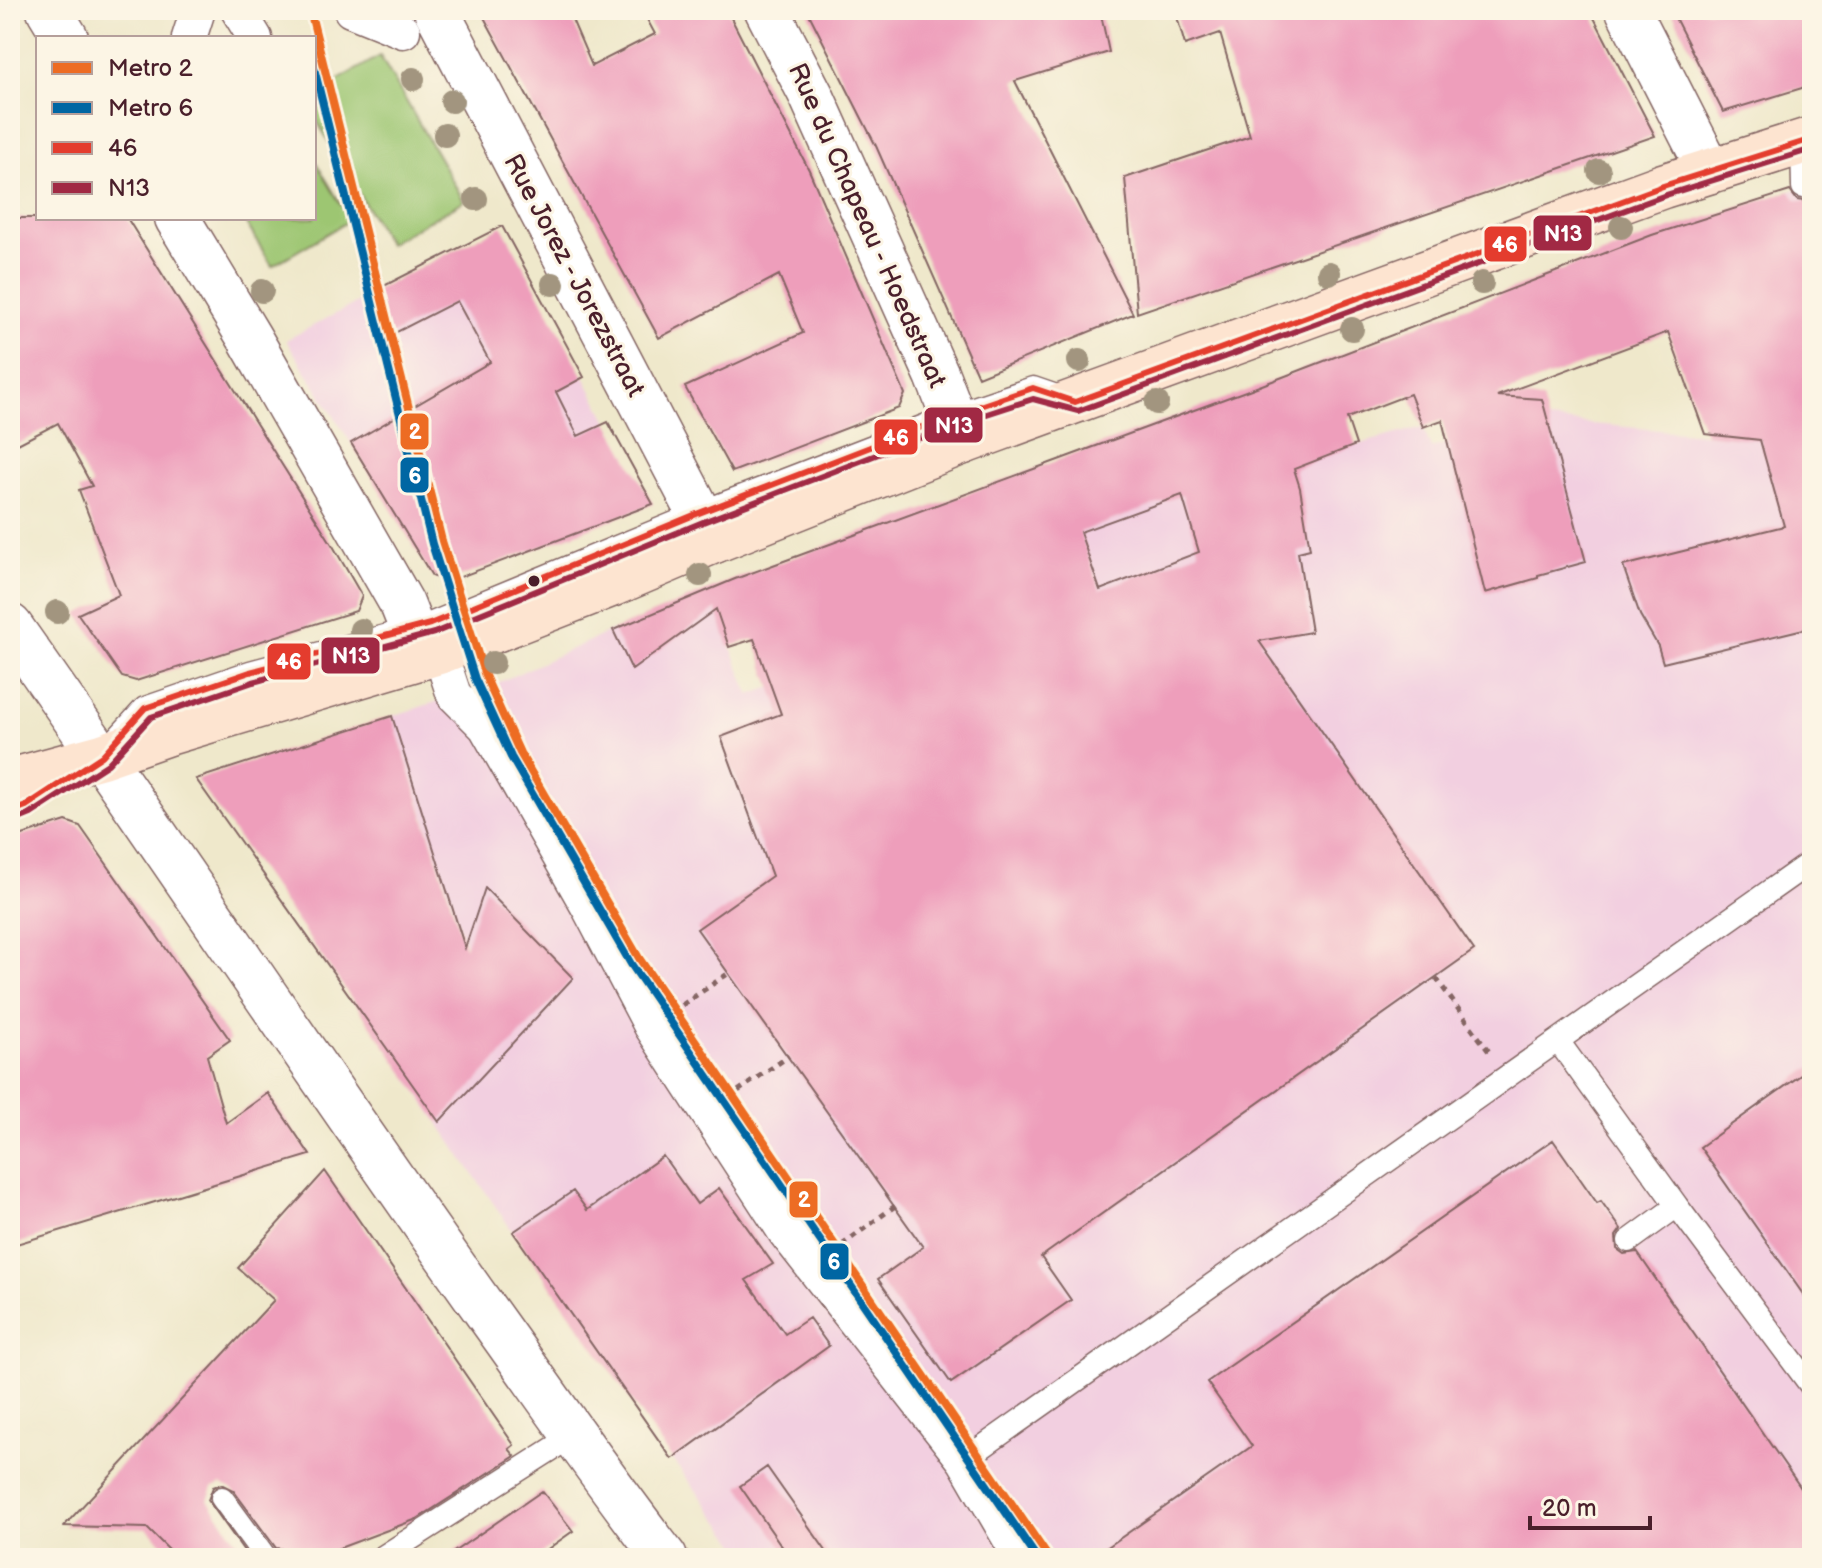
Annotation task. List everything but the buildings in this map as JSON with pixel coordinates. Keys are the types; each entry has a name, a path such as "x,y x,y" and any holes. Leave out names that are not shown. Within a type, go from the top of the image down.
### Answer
{"main road":[{"path":"10,781 102,756 427,653 613,584 706,527 958,428 1075,402 1710,171 1807,140"}],"street":[{"path":"49,10 65,36"},
{"path":"190,36 198,10"},
{"path":"238,10 254,36"},
{"path":"351,10 403,31 391,10"},
{"name":"Rue Jorez - Jorezstraat","path":"436,10 706,527"},
{"name":"Rue du Chapeau - Hoedstraat","path":"767,10 811,95 958,428"},
{"path":"1628,10 1710,171"},
{"path":"178,220 395,590 427,653 454,695 486,727 589,908 651,1026 785,1232 964,1460 1021,1558"},
{"path":"10,626 405,1197 665,1558"}],"lane":[{"path":"1803,187 1807,140"},
{"path":"10,812 26,806 102,756"},
{"path":"964,1460 1812,861"},
{"path":"1558,1041 1812,1387"},
{"path":"1629,1241 1677,1206"},
{"path":"381,1558 574,1435"},
{"path":"222,1498 266,1558"}],"path":[{"path":"651,1026 729,973"},
{"path":"1436,978 1507,1077"},
{"path":"708,1112 789,1056"},
{"path":"812,1267 895,1206"}],"shaded area":[{"path":"1812,184 1812,1558 748,1558 672,1459 608,1367 773,1263 719,1188 606,1272 513,1232 382,1041 424,1000 466,946 392,716 502,681 613,630 631,667 716,609 750,695 791,680 1003,621 1099,585 1080,532 1181,495 1155,424 1223,399 1250,471 1300,488 1262,385 1325,361 1356,445 1423,427 1431,448 1470,436 1494,415 1758,439 1726,212"},
{"path":"502,226 653,504 525,553 451,385 351,443 286,340"}],"green space":[{"path":"380,56 464,201 388,244 316,119 316,93"},
{"path":"316,162 350,220 272,266 244,220 316,220"}],"metro line":[{"name":"2","path":"310,10 442,541 485,676 520,753 639,958 1049,1558"},
{"name":"6","path":"316,76 432,544 475,679 511,757 631,964 1037,1558"}],"transit line":[{"name":"46","path":"10,812 26,806 102,756 145,708 250,672 430,624 699,513 953,415 1033,388 1075,402 1663,186 1812,139"},
{"name":"N13","path":"14,821 31,814 108,764 151,717 253,682 434,633 703,522 956,424 1033,399 1078,411 1666,195 1812,149"}]}
